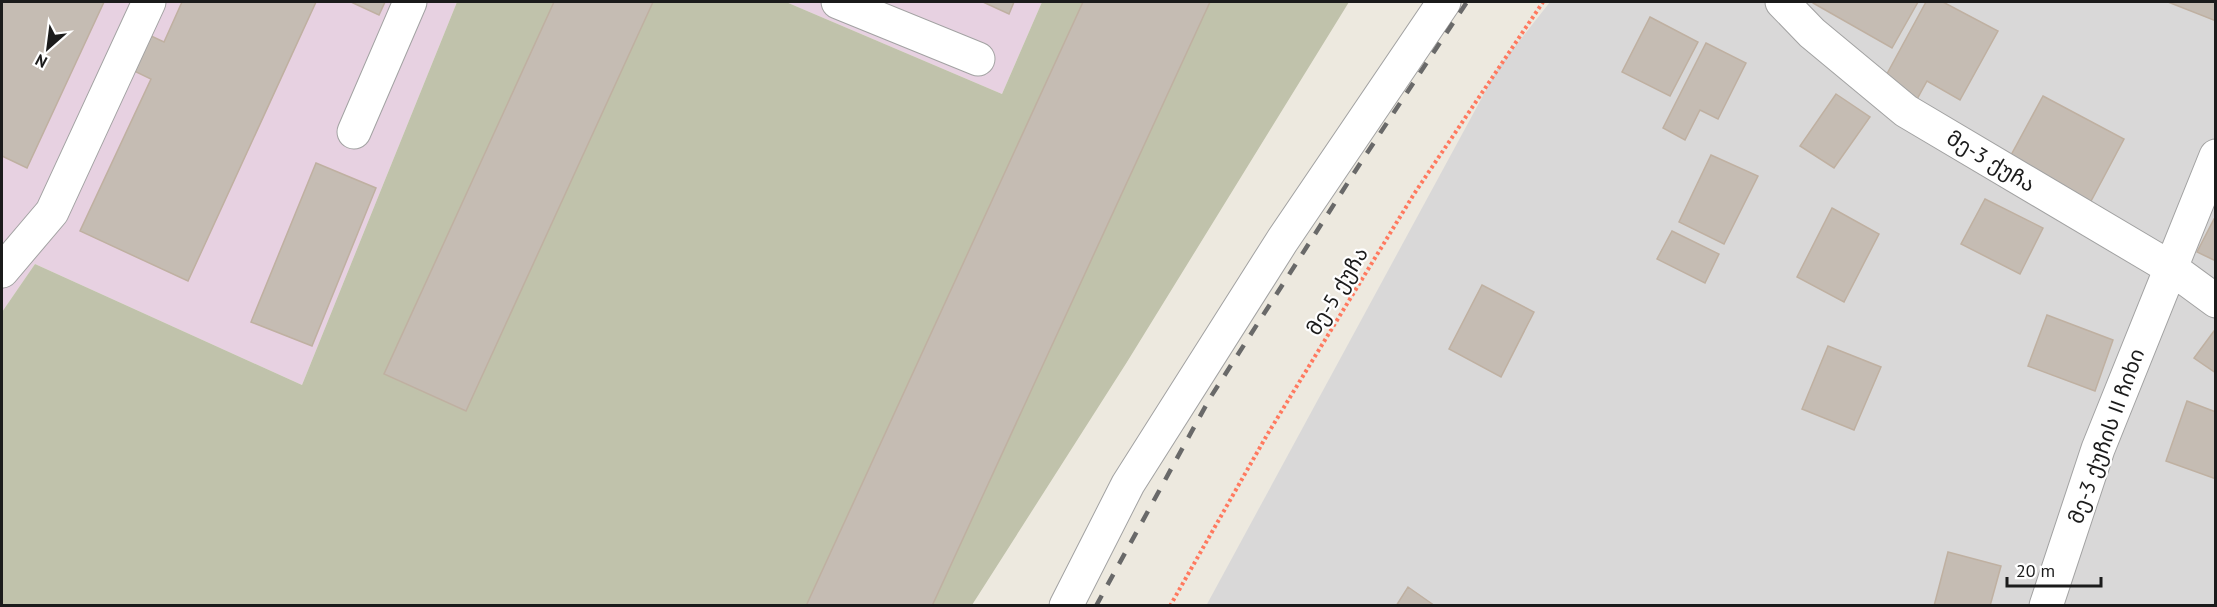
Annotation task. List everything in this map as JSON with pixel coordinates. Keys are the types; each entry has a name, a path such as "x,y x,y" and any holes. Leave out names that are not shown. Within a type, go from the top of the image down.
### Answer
{"street":[{"path":"2,271 52,212 149,2"},
{"path":"354,132 410,2"},
{"path":"838,2 978,59"},
{"path":"1066,606 1128,484 1282,241 1444,2"},
{"name":"მე-3 ქუჩა","path":"1782,2 1812,33 1906,111 2171,268 2216,301"},
{"name":"მე-3 ქუჩის II ჩიხი","path":"2046,606 2098,449 2216,156"}],"path":[{"name":"მე-5 ქუჩა","path":"1170,606 1267,435 1407,204 1543,2"}],"shaded area":[{"path":"2,2 457,2 302,385 35,264 2,312"},
{"path":"457,2 786,2 1002,94 1042,2 1349,2 1127,362 972,605 2,606 2,312 35,264 302,385"},
{"path":"786,2 1042,2 1002,94"},
{"path":"1550,2 2215,2 2215,605 1206,606 1498,68"}],"building":[{"path":"2,2 104,2 27,168 2,156"},
{"path":"182,2 316,2 188,281 80,231 151,79 132,70 149,35 164,42"},
{"path":"351,2 385,2 379,15"},
{"path":"554,2 653,2 466,411 384,374"},
{"path":"983,2 1014,2 1009,14"},
{"path":"1083,2 1210,2 932,606 806,606"},
{"path":"1813,2 1918,2 1892,48"},
{"path":"1926,2 1943,2 1998,31 1960,100 1927,81 1916,101 1882,83"},
{"path":"2168,2 2216,2 2216,21"},
{"path":"1650,17 1698,42 1670,96 1622,72"},
{"path":"1706,43 1746,63 1718,119 1700,110 1685,140 1663,128"},
{"path":"1836,94 1870,117 1834,168 1800,146"},
{"path":"2043,96 2124,139 2090,203 2010,157"},
{"path":"1711,155 1758,176 1724,244 1679,222"},
{"path":"316,163 376,188 312,346 251,322"},
{"path":"1985,199 2043,228 2020,274 1961,244"},
{"path":"1832,208 1879,234 1844,302 1797,277"},
{"path":"2214,219 2216,220 2216,261 2197,252"},
{"path":"1672,231 1719,254 1705,283 1657,259"},
{"path":"1482,285 1534,312 1501,377 1449,349"},
{"path":"2047,315 2113,340 2095,391 2028,366"},
{"path":"2214,331 2216,332 2216,373 2194,358"},
{"path":"1828,346 1881,367 1854,430 1802,409"},
{"path":"2187,401 2216,412 2216,479 2166,461"},
{"path":"1948,552 2001,566 1990,606 1934,606"},
{"path":"1408,587 1435,606 1396,606"}],"railway":[{"path":"1096,606 1210,398 1467,2"}]}
